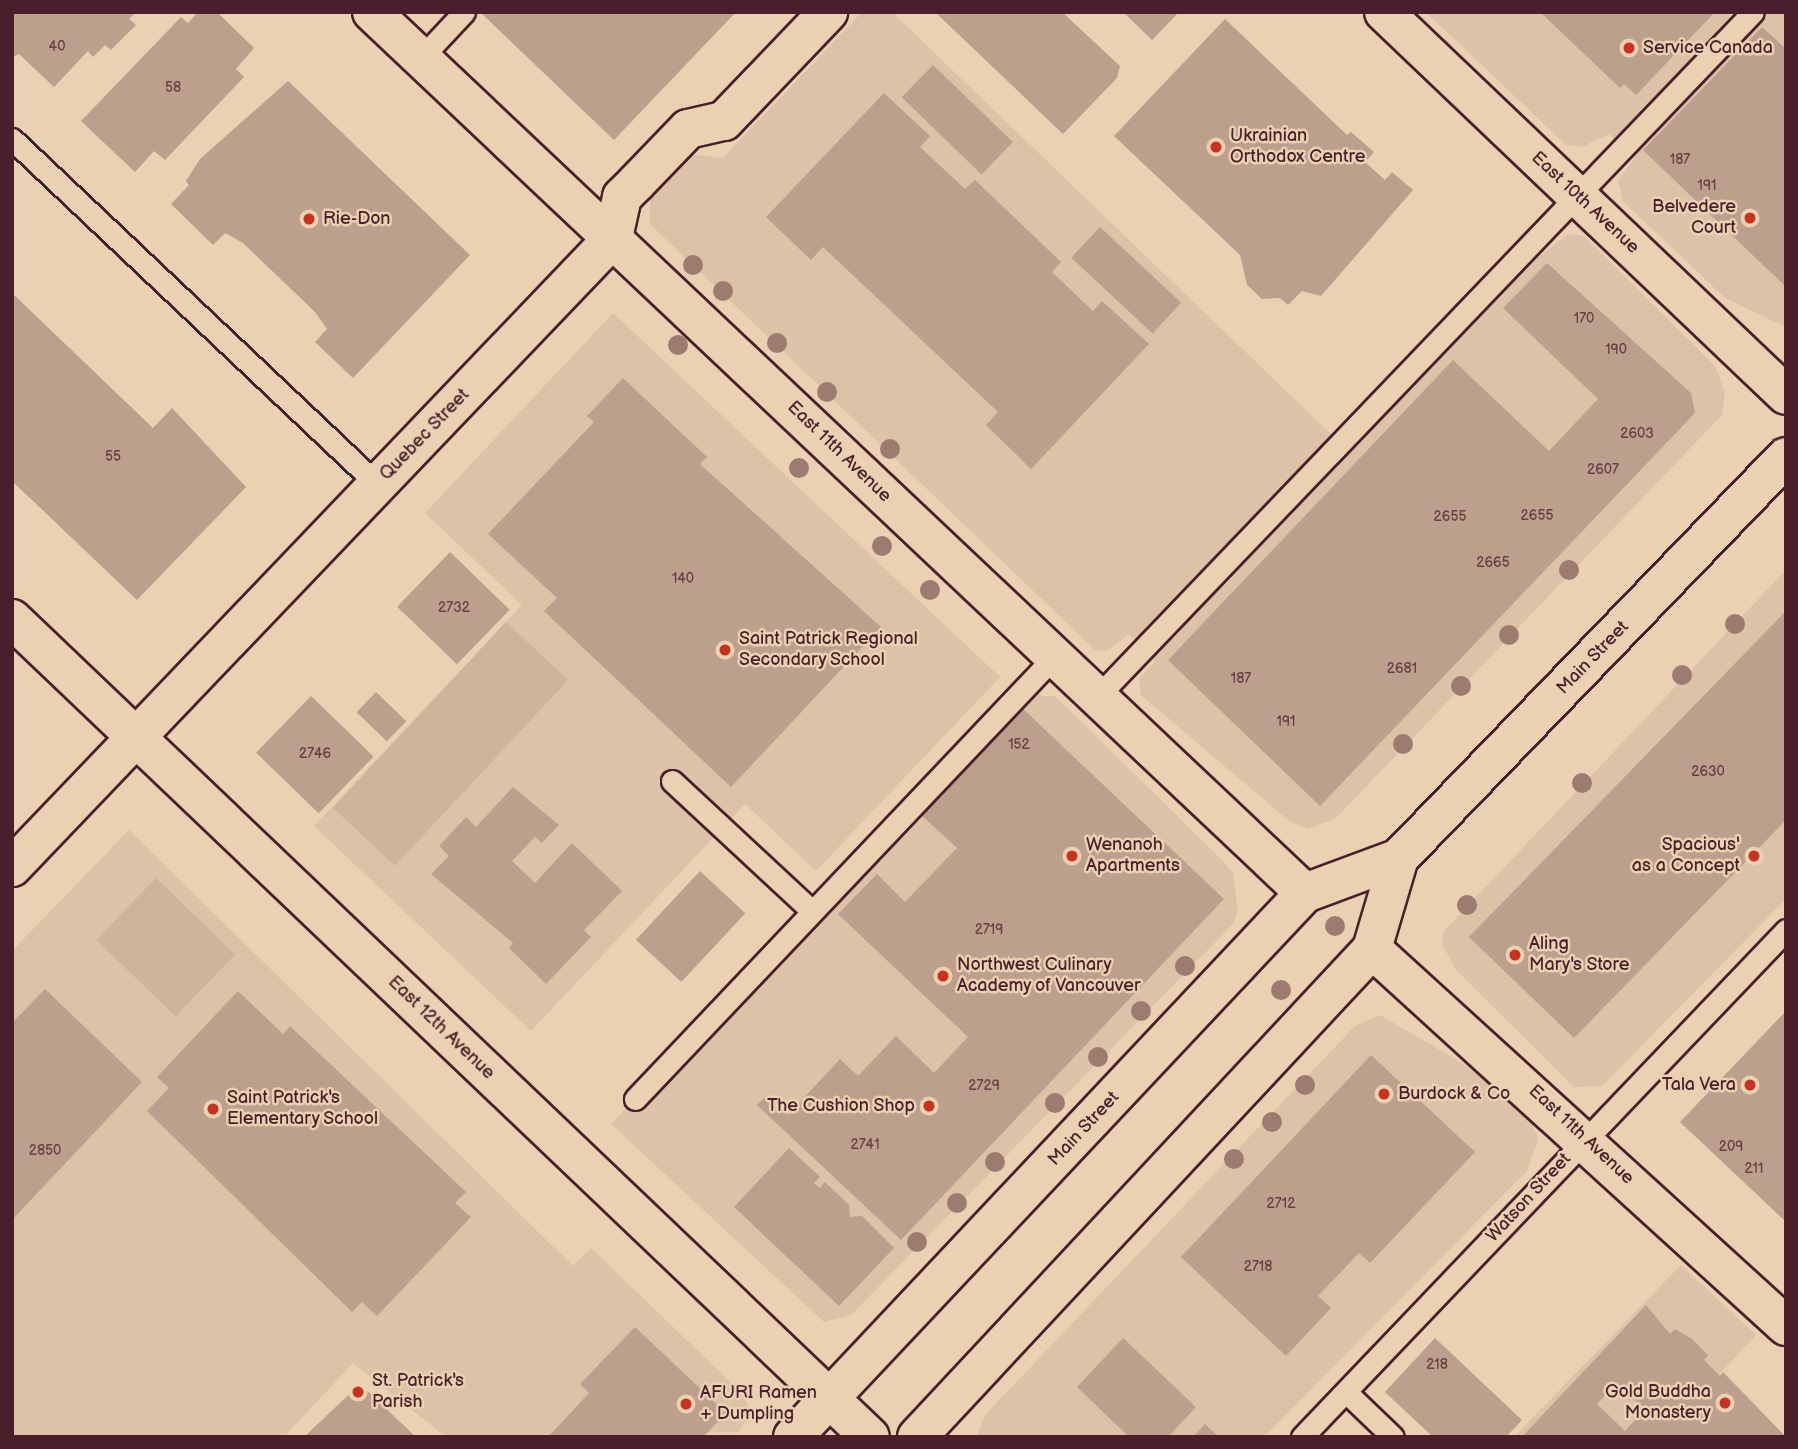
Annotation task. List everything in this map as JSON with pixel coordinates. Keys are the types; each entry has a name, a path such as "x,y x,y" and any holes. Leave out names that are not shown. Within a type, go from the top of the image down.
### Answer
{"street":[{"name":"East 11th Avenue","path":"372,12 1305,893"},
{"name":"Quebec Street","path":"12,867 613,238 629,190 688,129 724,121 828,12"},
{"name":"East 10th Avenue","path":"1384,12 1786,395"},
{"name":"Main Street","path":"793,1437 1305,893 1399,858 1786,457"},
{"name":"East 12th Avenue","path":"12,619 870,1437"},
{"name":"Main Street","path":"917,1437 1372,949 1399,858"},
{"name":"East 11th Avenue","path":"1372,949 1585,1138 1786,1326"}],"lane":[{"path":"421,58 464,12"},
{"path":"1097,697 1753,12"},
{"path":"12,139 378,485"},
{"path":"635,1099 1054,657"},
{"path":"672,781 812,911"},
{"name":"Watson Street","path":"1302,1437 1786,930"},
{"path":"1346,1392 1393,1437"}],"shaded area":[{"path":"862,12 892,12 1338,441 1525,245 1539,257 1568,234 1584,236 1715,366 1725,393 1722,415 1336,818 1308,829 1289,821 1141,695 1139,679 1155,661 1129,634 1107,651 1095,650 650,224 650,196 688,154 723,158"},
{"path":"1426,12 1734,12 1630,139 1761,12 1786,12 1786,327 1725,298 1623,201 1618,180 1635,158 1609,134 1582,147 1566,145"},
{"name":"Saint Patrick Regional Secondary School","path":"613,313 1000,677 816,871 745,804 531,1031 314,826 522,605 425,513"},
{"path":"1786,570 1786,899 1602,1086 1574,1087 1456,970 1442,944 1444,931"},
{"path":"506,622 568,680 395,866 333,808"},
{"path":"1028,684 1042,696 1055,696 1222,860 1233,873 1238,910 1233,924 851,1315 824,1322 611,1124"},
{"name":"Saint Patrick's Elementary School","path":"129,830 573,1266 591,1248 744,1395 750,1413 739,1432 446,1437 353,1363 284,1437 12,1437 12,951"},
{"path":"156,878 235,954 175,1016 96,940"},
{"path":"1380,1015 1476,1071 1531,1120 1538,1140 1527,1171 1264,1437 976,1437 985,1415 1355,1026"},
{"path":"1681,1265 1756,1335 1661,1437 1514,1437"}],"building":[{"path":"12,12 136,12 129,19 136,25 111,50 105,45 93,57 88,51 54,87 19,54 12,57"},
{"path":"198,12 217,12 254,48 236,69 244,77 165,160 154,151 135,172 81,121 181,17 188,23"},
{"path":"480,12 736,12 614,140"},
{"path":"935,12 1062,12 1120,66 1117,78 1063,134"},
{"path":"1123,12 1179,12 1152,40"},
{"name":"Service Canada","path":"1540,12 1715,12 1636,95 1624,84 1620,88"},
{"path":"1225,19 1347,135 1351,132 1374,152 1365,162 1385,180 1392,172 1413,190 1321,296 1302,291 1288,305 1280,298 1262,299 1247,285 1240,255 1114,136"},
{"name":"Belvedere Court","path":"1762,27 1786,49 1786,287 1643,150"},
{"path":"933,65 1013,142 982,174 902,97"},
{"name":"Rie-Don","path":"288,81 470,255 353,378 315,342 327,329 315,312 243,243 225,233 213,245 171,204 189,185 186,181 200,159"},
{"path":"884,93 930,136 920,147 965,189 975,180 1061,262 1052,272 1093,311 1102,301 1149,344 1031,469 986,425 998,412 823,247 811,260 766,217"},
{"path":"1100,227 1181,303 1153,333 1071,258"},
{"path":"1547,263 1691,393 1695,413 1320,806 1168,660 1453,360 1549,451 1598,399 1503,308"},
{"path":"12,293 153,428 172,408 246,487 137,600 12,481"},
{"path":"623,378 707,457 700,464 881,627 731,787 544,611 557,598 488,534 594,422 587,416"},
{"path":"450,552 510,610 457,664 397,607"},
{"path":"1786,611 1786,820 1574,1038 1469,937"},
{"path":"376,692 406,721 387,741 357,712"},
{"path":"311,696 374,756 319,813 256,753"},
{"path":"1020,706 1224,899 901,1240 757,1105 767,1095 788,1115 840,1059 858,1076 896,1036 934,1073 968,1037 838,914 877,874 905,902 957,848 919,813"},
{"path":"513,787 559,825 542,843 535,837 512,861 535,883 572,843 622,891 584,930 591,937 546,984 509,948 513,943 431,874 449,856 439,846 466,817 476,827"},
{"path":"700,871 745,913 681,982 636,940"},
{"path":"45,989 142,1082 12,1220 12,1023"},
{"path":"238,991 283,1034 290,1026 466,1192 455,1203 471,1217 377,1316 362,1302 352,1312 147,1111 169,1088 157,1077"},
{"name":"Tala Vera","path":"1786,1011 1786,1222 1680,1122"},
{"path":"1371,1055 1475,1152 1370,1263 1359,1253 1318,1296 1331,1308 1286,1356 1181,1257"},
{"path":"789,1148 820,1177 814,1183 820,1188 825,1182 849,1205 850,1217 862,1216 894,1248 839,1306 734,1207"},
{"path":"1646,1305 1670,1334 1675,1329 1692,1339 1708,1355 1704,1360 1720,1376 1723,1372 1786,1437 1522,1437","holes":["1617,1383 1645,1409 1625,1431 1597,1404"]},
{"path":"635,1327 726,1413 703,1437 548,1437 589,1393 580,1384"},
{"path":"1123,1338 1196,1407 1168,1437 1129,1437 1077,1387"},
{"path":"1435,1338 1522,1420 1506,1437 1433,1437 1385,1392"},
{"path":"360,1384 416,1437 304,1437"},
{"path":"1205,1424 1219,1437 1193,1437"}],"place":[{"name":"Service Canada","path":"1629,48"},
{"name":"Ukrainian Orthodox Centre","path":"1216,147"},
{"name":"Belvedere Court","path":"1750,218"},
{"name":"Rie-Don","path":"309,219"},
{"name":"Saint Patrick Regional Secondary School","path":"725,650"},
{"name":"Wenanoh Apartments","path":"1072,856"},
{"name":"Spacious' as a Concept","path":"1754,856"},
{"name":"Aling Mary's Store","path":"1515,955"},
{"name":"Northwest Culinary Academy of Vancouver","path":"943,976"},
{"name":"Tala Vera","path":"1750,1085"},
{"name":"Burdock & Co","path":"1384,1094"},
{"name":"The Cushion Shop","path":"929,1106"},
{"name":"Saint Patrick's Elementary School","path":"213,1109"},
{"name":"St. Patrick's Parish","path":"358,1392"},
{"name":"Gold Buddha Monastery","path":"1725,1403"},
{"name":"AFURI Ramen + Dumpling","path":"686,1404"}]}
